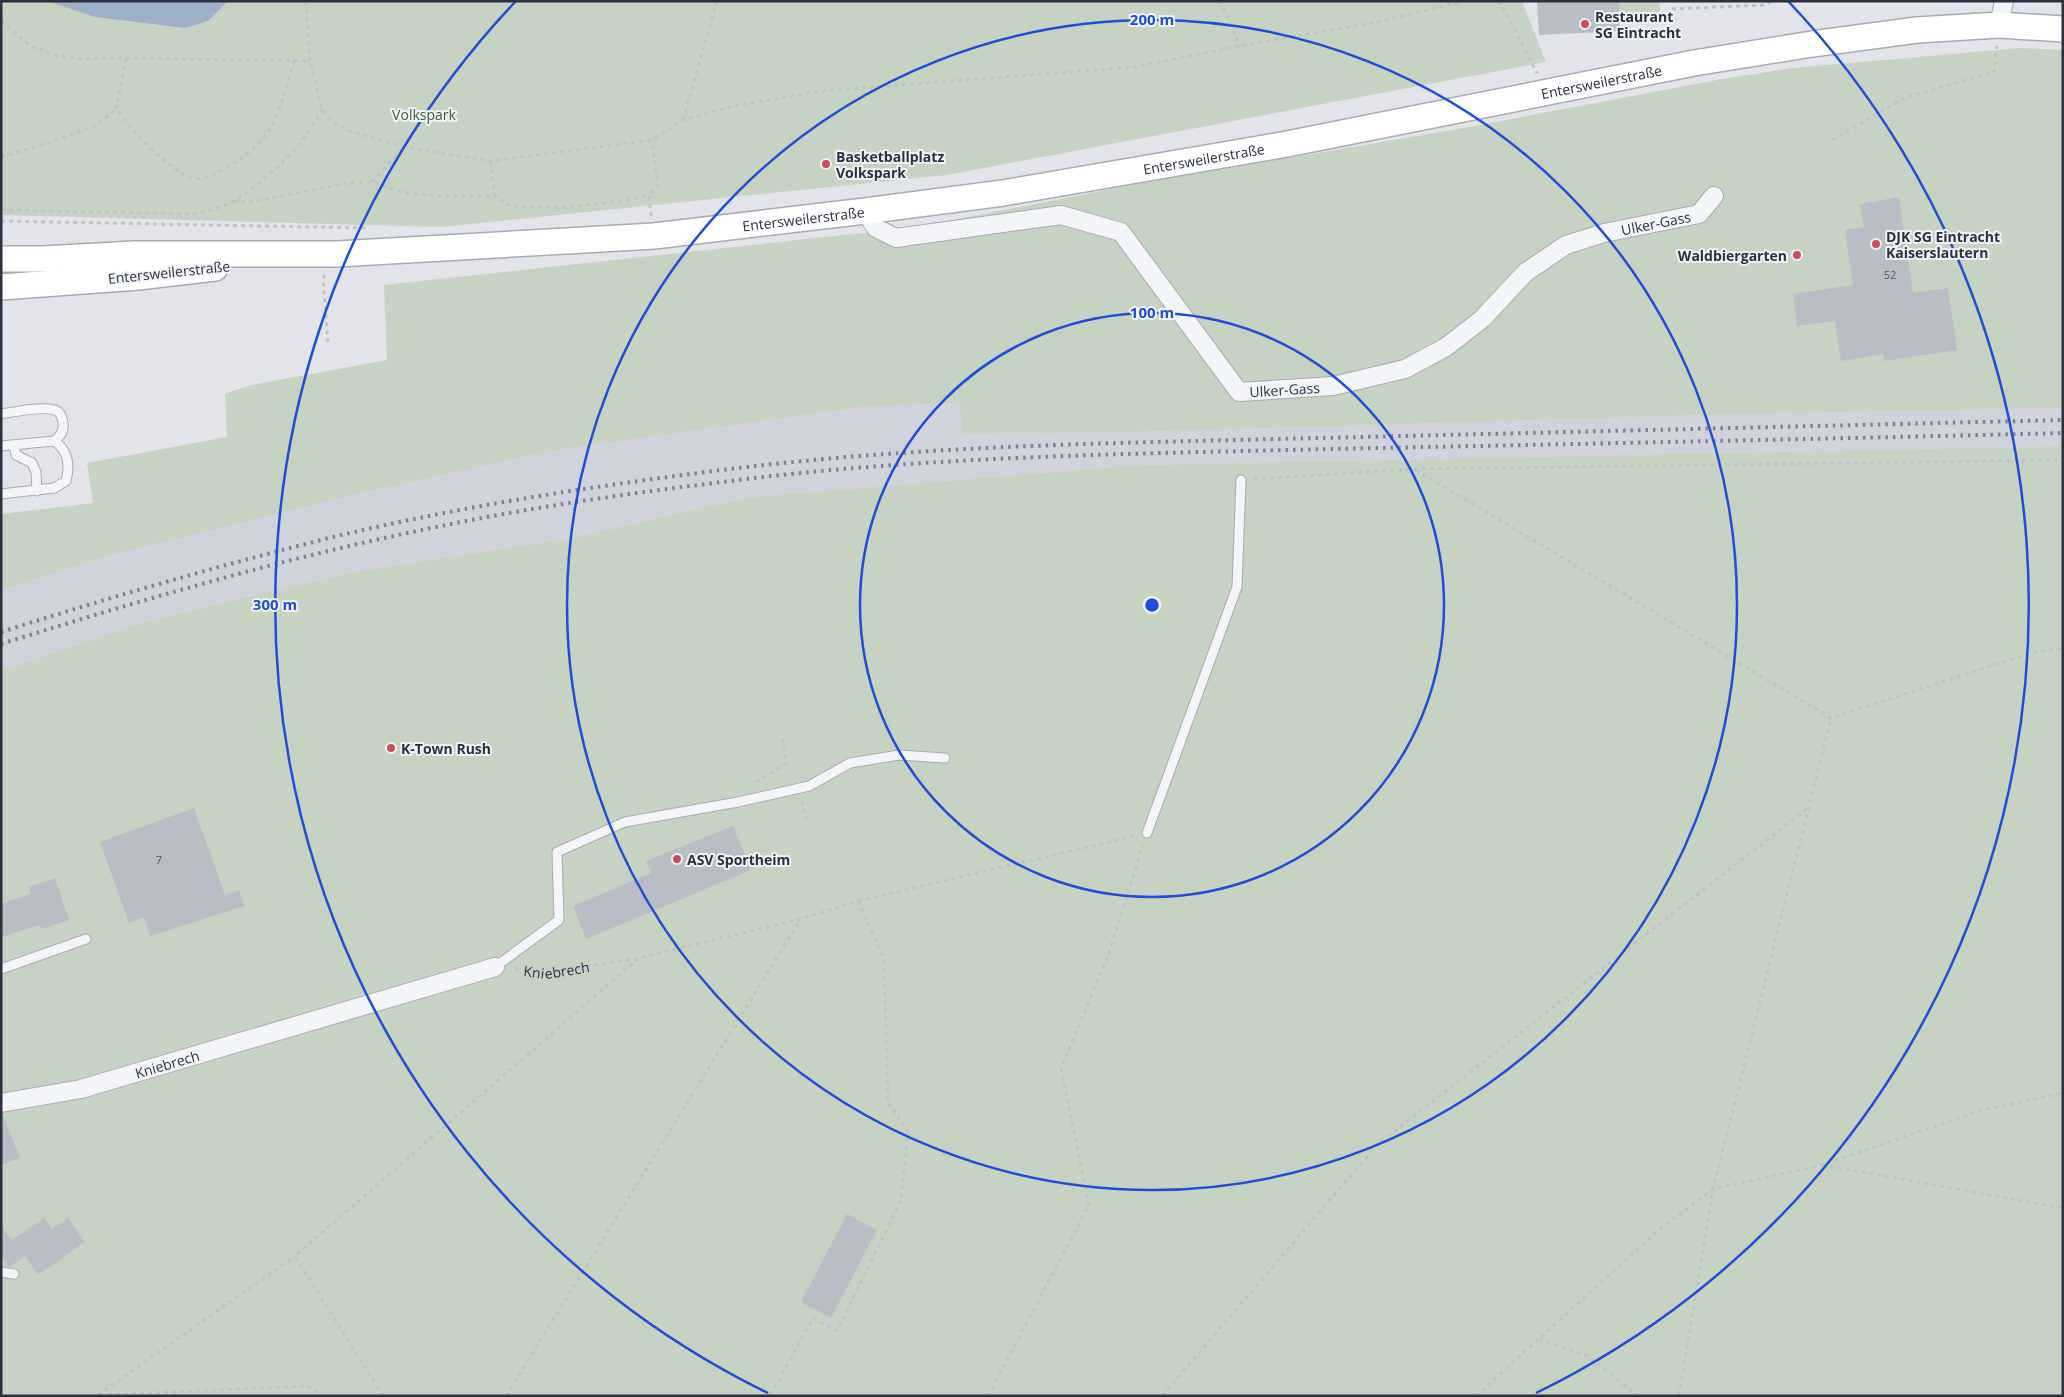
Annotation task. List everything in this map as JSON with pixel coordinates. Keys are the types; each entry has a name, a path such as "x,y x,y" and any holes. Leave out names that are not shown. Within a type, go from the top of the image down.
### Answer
{"main road":[{"name":"Entersweilerstraße","path":"1,259 43,259 134,254 337,254 654,236 1003,193 1267,147 1704,62 1812,44 1917,30 2002,13 2063,29"},
{"name":"Entersweilerstraße","path":"1,287 138,277 337,254"}],"street":[{"name":"Ulker-Gass","path":"865,211 876,228 896,238 1061,215 1121,232 1240,392 1333,386 1405,369 1446,347 1482,319 1526,272 1566,245 1604,233 1699,214 1714,196"},
{"name":"Kniebrech","path":"1,1103 81,1089 495,967"}],"lane":[{"path":"1,414 48,408 57,411 62,418 64,427 60,436 54,441 1,446"},
{"path":"1,494 54,488 66,481 69,470 67,456 62,446 54,441"},
{"path":"14,445 16,455 32,463 36,472 37,491"},
{"path":"1147,833 1237,588 1241,480"},
{"path":"495,967 559,920 557,852 625,822 738,802 808,786 850,763 900,754 945,758"},
{"path":"1,969 86,939"},
{"path":"1,1272 14,1274"}],"path":[{"path":"306,1 310,61 322,109 332,122 350,131 404,147 490,161 652,140 683,120 733,106 821,91 1134,67 1377,22 1465,1"},
{"path":"683,120 717,1"},
{"path":"1220,1 1240,46"},
{"path":"1498,1 1541,80"},
{"path":"1726,1 1726,7"},
{"path":"1672,9 1763,5 1774,1"},
{"path":"1,21 31,46 54,55 80,59 310,61"},
{"path":"1832,140 1904,98 1994,72 1996,53"},
{"path":"1,157 51,142 97,125 116,109 126,58"},
{"path":"116,109 166,162 192,178 204,178 241,159 262,141 276,119 294,61"},
{"path":"233,202 273,172 316,122 322,109"},
{"path":"1,210 193,214 233,202 251,202 348,183 372,182 404,193 441,196 495,196 506,204 518,207 569,207 630,200 649,194 658,187 652,140"},
{"path":"372,182 404,147"},
{"path":"490,161 495,196"},
{"path":"649,194 651,217"},
{"path":"641,218 660,216"},
{"path":"1,221 378,228"},
{"path":"328,343 323,279 337,254"},
{"path":"1241,480 1416,469 2063,460"},
{"path":"1416,469 1831,718 2031,653 2063,648"},
{"path":"1679,1396 1713,1189 1831,718"},
{"path":"738,802 744,789 786,764 782,738"},
{"path":"1162,1396 1378,1145 1808,808"},
{"path":"988,1396 1089,1205 1061,1068 1108,956 1147,833"},
{"name":"Kniebrech","path":"495,967 546,973 639,958 800,919 858,901 1147,833"},
{"path":"770,1396 813,1318 837,1331 900,1200 908,1132 888,1102 884,959 858,901"},
{"path":"506,1396 800,919"},
{"path":"98,1395 295,1256 639,958"},
{"path":"1476,1396 1661,1228 1713,1189 1822,1165 1982,1110 2063,1093"},
{"path":"1822,1165 2063,1208"},
{"path":"295,1256 383,1396"},
{"path":"1538,1339 1588,1356 1638,1396"},
{"path":"98,1395 308,1386 324,1396"}],"shaded area":[{"path":"959,403 963,434 1135,432 1707,415 2063,408 2063,446 1138,465 749,497 571,538 353,572 143,622 1,671 1,590 112,555 349,496 551,451 863,407"}],"green space":[{"name":"Volkspark","path":"1,1 1522,1 1546,62 947,175 442,227 1,215"},
{"path":"1619,1 1659,1 1660,13 1619,14"},
{"path":"2020,48 2063,50 2063,408 1707,415 1135,432 963,434 959,403 863,407 551,451 349,496 112,555 1,590 1,514 93,503 87,463 227,437 225,394 251,385 387,360 384,285 917,227 1143,183 1469,127 1722,79 1793,68"},
{"path":"2063,446 2063,1396 1,1396 1,671 143,622 353,572 571,538 749,497 1138,465"}],"water":[{"path":"48,1 228,1 208,21 185,28 95,17"}],"building":[{"path":"1537,1 1619,1 1620,31 1539,35"},
{"path":"1899,197 1913,293 1948,288 1957,350 1884,361 1883,354 1841,361 1835,321 1797,326 1793,294 1853,285 1845,230 1864,227 1860,204"},
{"path":"194,808 225,895 239,890 244,906 150,936 144,917 129,923 100,842"},
{"path":"733,826 751,870 586,939 573,906 651,873 646,861"},
{"path":"55,878 69,920 41,929 39,925 1,937 1,904 31,894 29,887"},
{"path":"1,1114 20,1158 1,1165"},
{"path":"847,1214 877,1230 831,1318 801,1302"},
{"path":"44,1218 52,1229 68,1218 85,1242 38,1275 25,1256 9,1267 1,1255 1,1226 12,1240"}],"railway":[{"path":"1,632 208,570 380,526 475,507 571,491 789,462 941,450 1092,444 2063,420"},
{"path":"1,644 222,578 390,537 479,518 580,501 791,474 945,462 1099,455 2063,433"}],"place":[{"name":"Restaurant SG Eintracht","path":"1585,24"},
{"name":"Basketballplatz Volkspark","path":"826,164"},
{"name":"DJK SG Eintracht Kaiserslautern","path":"1876,244"},
{"name":"Waldbiergarten","path":"1797,255"},
{"name":"K-Town Rush","path":"391,748"},
{"name":"ASV Sportheim","path":"677,859"}]}
